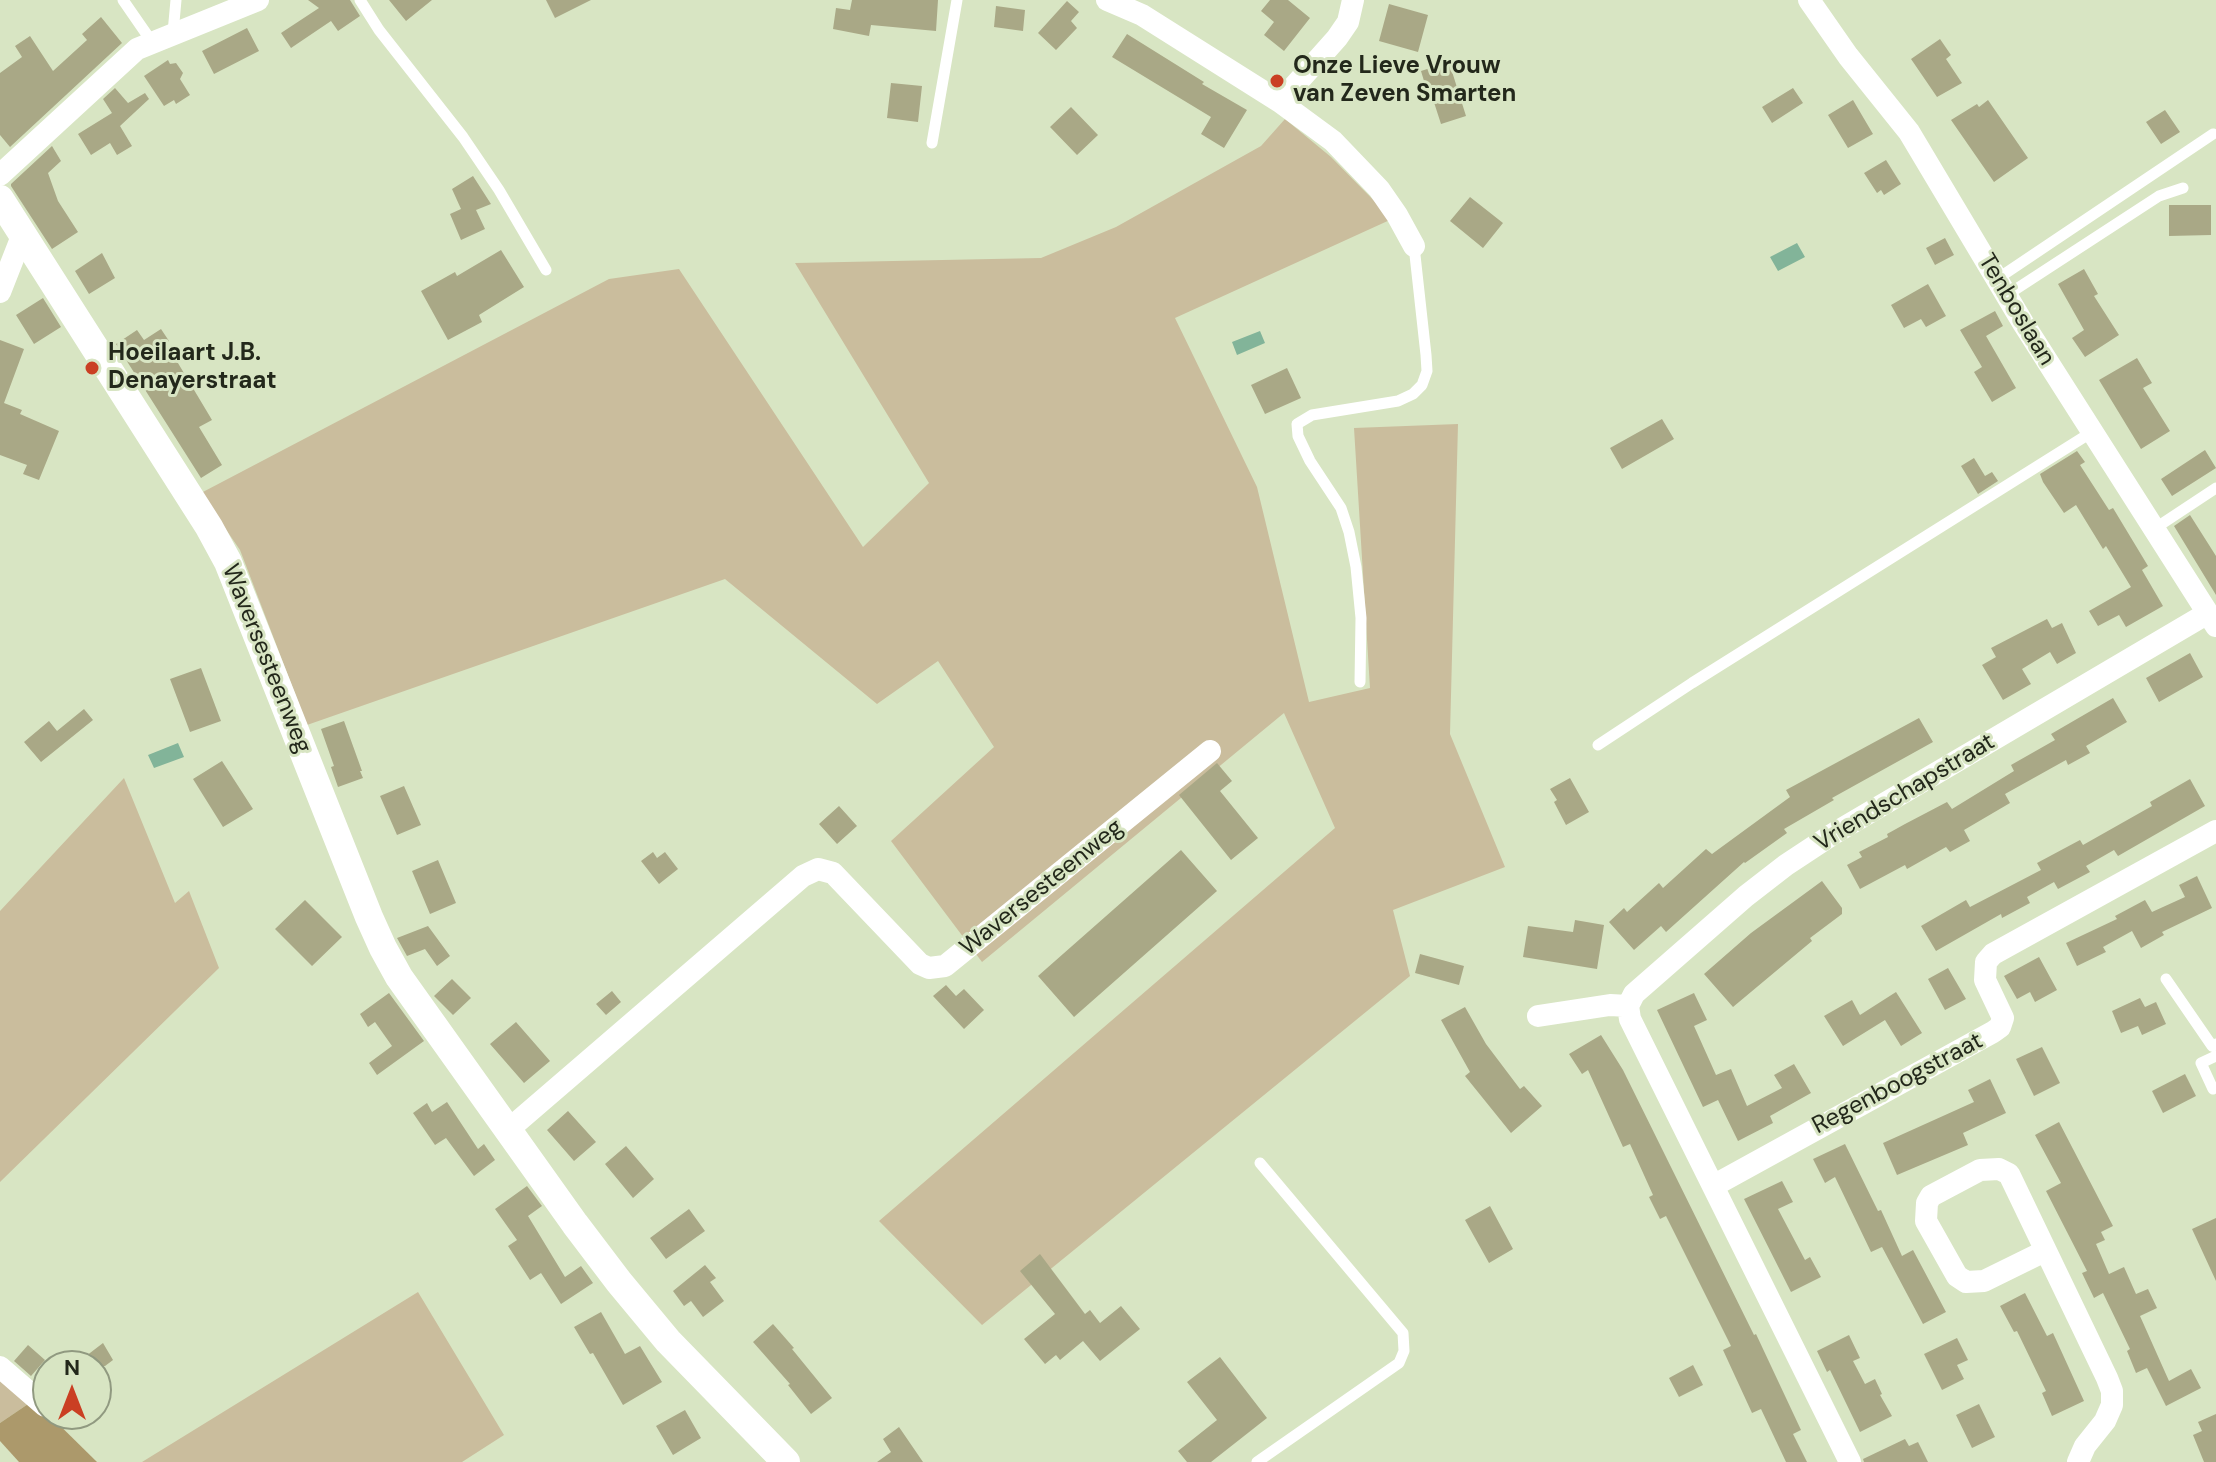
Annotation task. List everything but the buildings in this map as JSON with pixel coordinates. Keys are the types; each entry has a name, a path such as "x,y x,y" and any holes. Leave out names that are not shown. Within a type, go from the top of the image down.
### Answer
{"street":[{"path":"0,175 137,49 258,0"},
{"path":"1107,0 1142,15 1280,102 1333,141 1379,189 1414,246"},
{"path":"1280,102 1337,38 1348,22 1353,0"},
{"name":"Tenboslaan","path":"1809,0 1848,56 1909,132 2092,432 2212,620"},
{"name":"Waversesteenweg","path":"0,199 209,527 228,562 383,948 399,977 575,1224 638,1306 786,1462"},
{"path":"0,292 22,236"},
{"name":"Vriendschapstraat","path":"1628,1006 1634,994 1786,865 1833,834 2212,620"},
{"name":"Waversesteenweg","path":"508,1130 803,876 818,869 833,873 920,964 929,968 945,966 1210,751"},
{"name":"Regenboogstraat","path":"1713,1186 1993,1032 2000,1027 2003,1018 1985,980 1986,962 1993,954 2216,831"},
{"path":"1538,1016 1610,1005 1628,1006 1630,1019 1850,1462"},
{"path":"2045,1251 1984,1281 1966,1282 1957,1276 1926,1221 1927,1203 1931,1196 1980,1170 1999,1169 2009,1174 2112,1391 2112,1405 2105,1421 2085,1446 2078,1462"},
{"path":"0,1367 32,1395"}],"lane":[{"path":"123,0 152,42"},
{"path":"173,33 176,0"},
{"path":"360,0 379,30 463,137 499,190 546,270"},
{"path":"932,143 957,0"},
{"path":"2002,287 2213,134"},
{"path":"2002,287 2159,196 2183,188"},
{"path":"1360,682 1361,618 1349,532 1341,508 1310,461 1298,436 1297,424 1312,415 1398,401 1413,394 1422,385 1427,371 1414,246"},
{"path":"1598,745 1705,674 2092,432"},
{"path":"2154,529 2216,488"},
{"path":"2166,979 2212,1046 2216,1044"},
{"path":"2213,1089 2201,1063 2216,1056"},
{"path":"1257,1462 1399,1363 1404,1351 1403,1333 1260,1163"}],"shaded area":[{"path":"1285,119 1331,157 1392,219 1175,318 1257,487 1309,702 1370,688 1354,428 1458,424 1450,734 1505,867 1393,910 1410,976 982,1325 879,1221 1335,828 1284,713 982,962 891,841 994,747 938,661 877,704 725,579 307,725 240,550 201,493 609,279 679,269 863,547 929,483 795,263 1041,258 1116,227 1261,146"},
{"path":"1797,243 1805,257 1778,271 1770,257"},
{"path":"1260,331 1265,343 1237,355 1232,342"},
{"path":"178,743 184,757 154,768 148,755"},
{"path":"124,778 175,903 189,891 219,968 0,1182 0,911"},
{"path":"418,1292 504,1435 462,1462 142,1462"},
{"path":"0,1364 32,1401 0,1423"},
{"path":"32,1401 32,1430 64,1430 97,1462 19,1462 0,1441 0,1423"}],"place":[{"name":"Onze Lieve Vrouw van Zeven Smarten","path":"1277,81"},
{"name":"Hoeilaart J.B. Denayerstraat","path":"92,368"}]}
